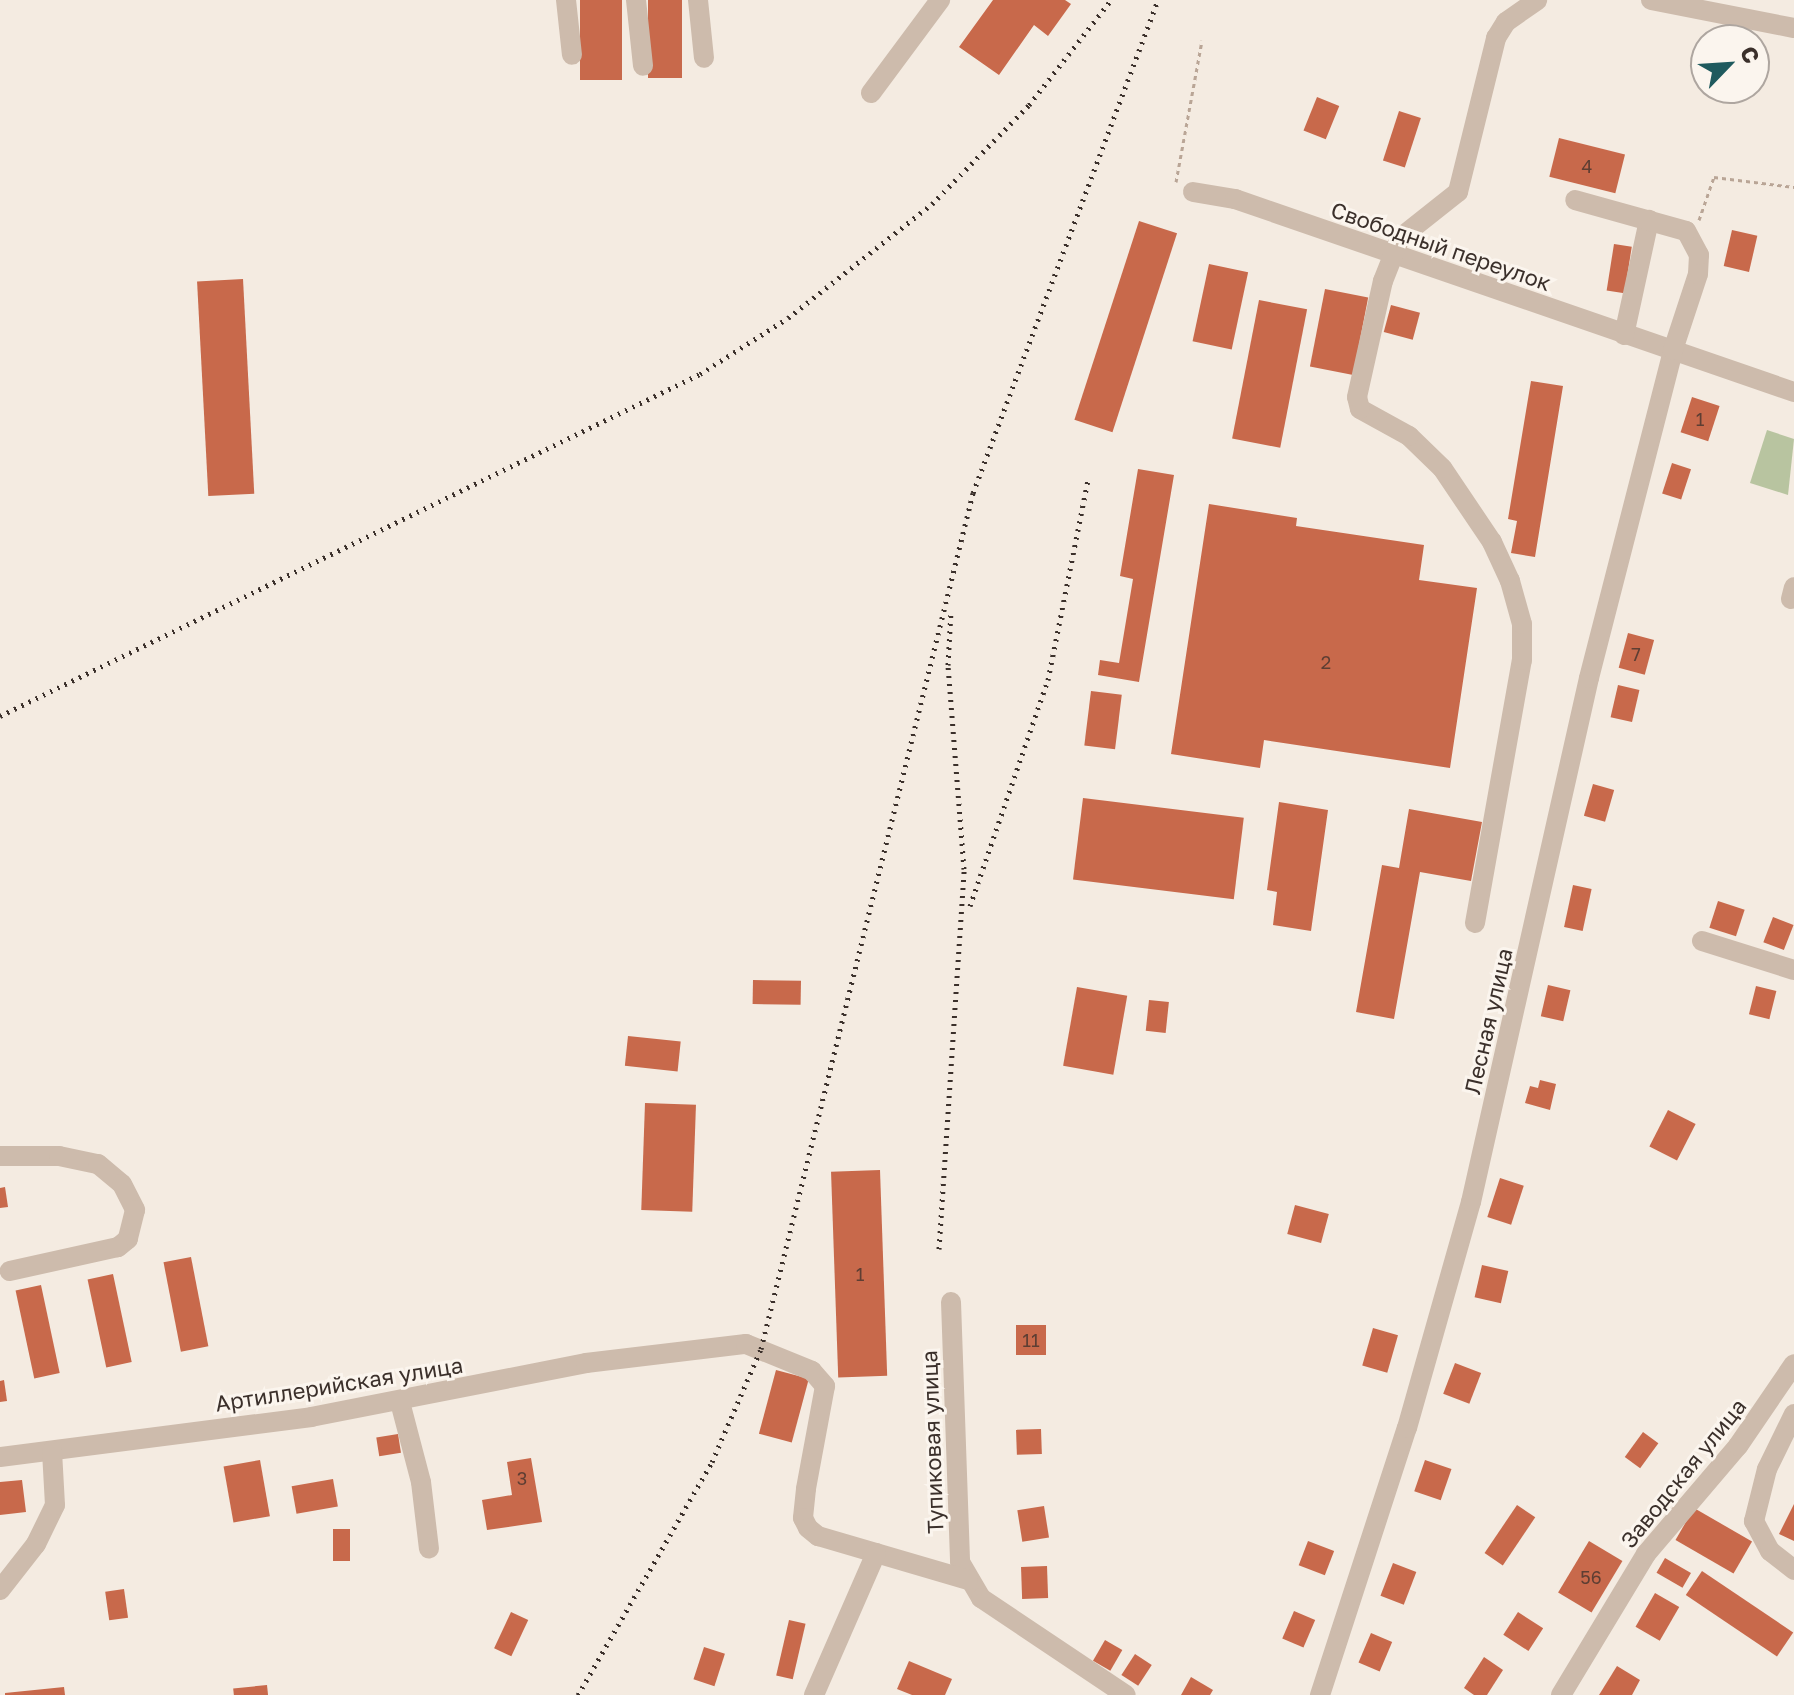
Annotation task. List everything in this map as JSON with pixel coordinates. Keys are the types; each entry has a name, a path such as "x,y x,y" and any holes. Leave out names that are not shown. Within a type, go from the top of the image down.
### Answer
{"lane":[{"path":"566,0 572,55"},
{"path":"636,0 643,66"},
{"path":"698,0 704,58"},
{"path":"871,93 940,0"},
{"path":"1475,923 1522,660 1522,624 1510,581 1492,542 1442,468 1409,436 1360,409 1357,397 1367,340 1392,256 1410,227 1458,192 1496,38 1506,22 1537,0"},
{"path":"1651,0 1794,28"},
{"name":"Свободный переулок","path":"1193,192 1235,199 1392,256 1794,392"},
{"path":"1575,200 1678,227 1693,240"},
{"path":"1624,335 1649,220"},
{"name":"Лесная улица","path":"1320,1695 1407,1428 1471,1202 1589,678 1673,350 1698,274 1693,240"},
{"path":"1702,941 1794,970"},
{"path":"0,1155 59,1156 98,1164 122,1184 135,1210 128,1239 118,1247 10,1271"},
{"name":"Тупиковая улица","path":"951,1302 960,1562 968,1580"},
{"name":"Артиллерийская улица","path":"0,1457 400,1402 586,1363 746,1344 819,1378 826,1399 803,1518 818,1536 876,1553"},
{"name":"Заводская улица","path":"1561,1695 1646,1554 1738,1446 1794,1364"},
{"path":"400,1402 421,1482 429,1549"},
{"path":"1794,1414 1767,1469 1754,1521 1770,1551 1794,1570"},
{"path":"0,1590 23,1564 55,1505 52,1451"},
{"path":"814,1695 876,1553 968,1580 1008,1619 1126,1695"}],"path":[{"path":"1193,192 1176,181 1174,173 1202,40"},
{"path":"1693,240 1708,183 1714,177 1794,187"}],"green space":[{"path":"1767,430 1794,439 1788,495 1750,483"}],"building":[{"path":"580,0 622,0 622,80 580,80"},
{"path":"648,0 682,0 682,78 648,78"},
{"path":"993,0 1065,0 1071,4 1048,36 1034,25 999,75 959,47"},
{"path":"1317,97 1339,106 1326,139 1304,130"},
{"path":"1399,111 1421,118 1405,168 1383,160"},
{"path":"1559,138 1625,154 1615,193 1549,177"},
{"path":"1139,221 1177,233 1112,432 1074,420"},
{"path":"1732,230 1757,236 1749,272 1724,266"},
{"path":"1614,244 1632,247 1624,293 1607,290"},
{"path":"1209,264 1248,272 1232,350 1193,341"},
{"path":"243,279 254,494 208,496 197,281"},
{"path":"1325,289 1368,297 1353,375 1310,367"},
{"path":"1259,300 1307,309 1280,448 1232,438"},
{"path":"1391,305 1420,313 1413,340 1384,332"},
{"path":"1531,381 1563,386 1535,557 1511,553 1517,521 1508,519"},
{"path":"1692,397 1720,406 1708,441 1681,432"},
{"path":"1672,463 1691,469 1681,500 1662,493"},
{"path":"1138,469 1174,475 1139,682 1098,675 1100,660 1119,663 1133,579 1120,576"},
{"path":"1209,504 1297,518 1296,526 1424,545 1419,580 1477,588 1450,768 1264,740 1260,768 1171,754"},
{"path":"1628,633 1654,640 1645,675 1619,668"},
{"path":"1618,685 1639,690 1632,722 1611,717"},
{"path":"1091,691 1122,695 1115,749 1084,746"},
{"path":"1593,784 1614,790 1605,822 1584,816"},
{"path":"1083,798 1244,818 1234,899 1073,879"},
{"path":"1279,802 1328,810 1311,931 1273,925 1277,892 1267,890"},
{"path":"1409,809 1482,822 1471,881 1420,872 1394,1019 1356,1012 1382,865 1399,868"},
{"path":"1573,885 1592,889 1583,931 1564,927"},
{"path":"1718,901 1745,910 1736,936 1709,928"},
{"path":"1773,917 1794,925 1784,950 1763,942"},
{"path":"753,980 801,981 801,1005 753,1004"},
{"path":"1548,985 1570,990 1563,1021 1541,1016"},
{"path":"1756,986 1776,991 1769,1019 1749,1014"},
{"path":"1077,987 1127,996 1113,1075 1063,1066"},
{"path":"1149,1000 1169,1002 1166,1033 1146,1031"},
{"path":"628,1036 681,1042 678,1071 625,1066"},
{"path":"1540,1080 1556,1084 1550,1110 1525,1103 1530,1086 1538,1088"},
{"path":"645,1103 696,1105 692,1212 641,1210"},
{"path":"1668,1110 1696,1124 1677,1161 1649,1147"},
{"path":"880,1170 887,1376 838,1378 831,1172"},
{"path":"1500,1178 1524,1186 1511,1225 1487,1217"},
{"path":"5,1187 8,1207 0,1208 0,1188"},
{"path":"1295,1205 1329,1214 1321,1243 1287,1234"},
{"path":"191,1257 208,1346 181,1352 164,1262"},
{"path":"1482,1265 1508,1271 1501,1303 1475,1297"},
{"path":"113,1274 132,1362 106,1367 88,1279"},
{"path":"41,1285 60,1373 34,1378 16,1290"},
{"path":"1016,1325 1046,1325 1046,1355 1016,1355"},
{"path":"1373,1328 1398,1335 1387,1373 1362,1365"},
{"path":"1455,1363 1481,1373 1469,1404 1443,1394"},
{"path":"776,1370 809,1379 792,1443 759,1434"},
{"path":"4,1380 7,1401 0,1402 0,1381"},
{"path":"1041,1429 1042,1454 1017,1455 1016,1430"},
{"path":"1643,1432 1658,1443 1640,1468 1625,1457"},
{"path":"398,1434 401,1453 379,1456 376,1437"},
{"path":"531,1458 542,1522 487,1530 482,1500 512,1495 507,1462"},
{"path":"260,1460 270,1516 233,1523 224,1466"},
{"path":"1425,1460 1451,1469 1441,1500 1414,1491"},
{"path":"333,1479 338,1507 297,1514 292,1486"},
{"path":"22,1480 26,1512 0,1515 0,1482"},
{"path":"1794,1504 1794,1541 1779,1534"},
{"path":"1517,1505 1535,1517 1503,1565 1485,1553"},
{"path":"1044,1506 1049,1538 1022,1542 1017,1510"},
{"path":"1694,1508 1752,1542 1734,1574 1676,1540"},
{"path":"333,1529 350,1529 350,1561 333,1561"},
{"path":"1308,1541 1334,1551 1325,1575 1299,1565"},
{"path":"1589,1541 1622,1561 1592,1613 1558,1592"},
{"path":"1665,1558 1691,1573 1682,1588 1656,1573"},
{"path":"1393,1563 1416,1572 1404,1605 1380,1596"},
{"path":"1047,1566 1048,1598 1022,1599 1021,1567"},
{"path":"1702,1571 1793,1633 1777,1657 1686,1595"},
{"path":"124,1589 128,1618 109,1620 105,1592"},
{"path":"1655,1593 1679,1607 1660,1641 1636,1627"},
{"path":"1294,1611 1315,1620 1303,1648 1282,1639"},
{"path":"511,1612 528,1620 511,1656 494,1648"},
{"path":"1518,1612 1543,1628 1528,1651 1503,1635"},
{"path":"789,1620 806,1624 793,1679 776,1676"},
{"path":"1371,1633 1392,1642 1380,1671 1358,1662"},
{"path":"1105,1640 1122,1650 1110,1671 1093,1661"},
{"path":"704,1647 725,1654 714,1686 693,1679"},
{"path":"1135,1654 1152,1665 1138,1686 1121,1675"},
{"path":"1484,1657 1503,1670 1487,1695 1474,1695 1464,1688"},
{"path":"909,1661 952,1679 945,1695 912,1695 897,1689"},
{"path":"1617,1666 1640,1680 1632,1695 1599,1695"},
{"path":"1191,1677 1213,1690 1210,1695 1181,1695"},
{"path":"267,1685 268,1695 234,1695 233,1689"},
{"path":"64,1687 65,1695 5,1695 5,1693"}],"railway":[{"path":"0,716 700,374 788,318 932,204 1029,105 1111,0"},
{"path":"578,1695 712,1462 761,1349 973,493 1158,0"},
{"path":"970,906 1048,680 1088,479"},
{"path":"939,1249 964,869 948,665 951,611"}]}
